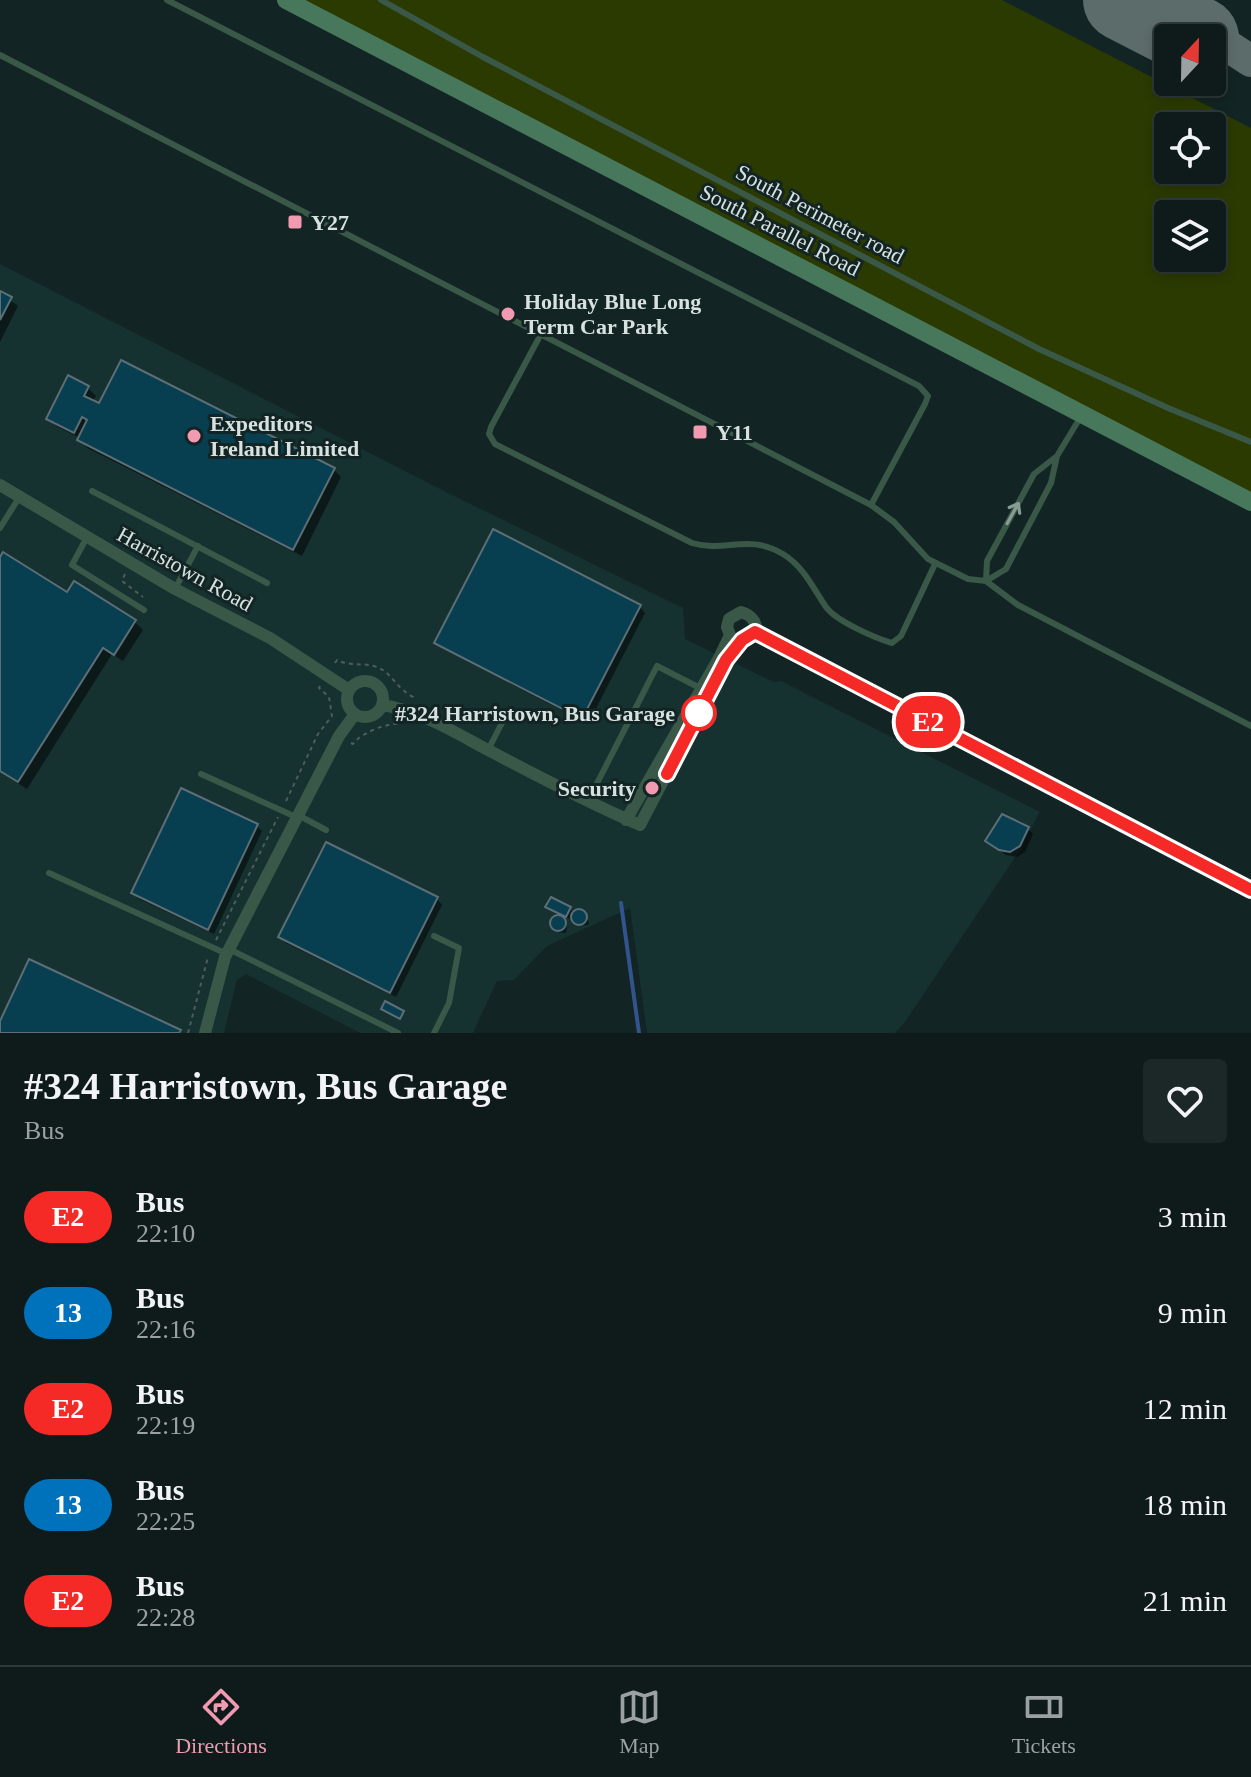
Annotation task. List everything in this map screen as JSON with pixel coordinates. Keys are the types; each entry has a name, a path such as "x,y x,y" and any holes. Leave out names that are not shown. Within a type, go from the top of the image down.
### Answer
{"main road":[{"name":"South Parallel Road","path":"286,0 1251,502"}],"street":[{"name":"Harristown Road","path":"0,485 175,589 270,638 349,690"},
{"path":"736,638 727,627 729,619 741,612 753,618 755,632"},
{"path":"626,820 702,689 736,638 755,632 1251,890"},
{"path":"383,705 413,711 640,825 736,638"},
{"path":"358,682 371,682 381,691 383,705 372,716 361,717 348,705 349,690 358,682"},
{"path":"205,1033 228,952 339,736 355,714"}],"lane":[{"path":"167,0 919,386 928,396 925,404 871,505"},
{"name":"South Perimeter road","path":"381,0 483,57 1039,349 1251,442"},
{"path":"0,55 871,505 894,522 935,564 968,579 986,581 1018,605 1251,726"},
{"path":"541,334 491,427 489,434 495,444 692,543 707,548 738,543 755,544 782,554 804,571 834,614 892,643 901,636 935,564"},
{"path":"986,581 1006,569 1051,483 1057,456 1083,413"},
{"path":"986,581 987,561 1034,474 1057,456"},
{"path":"92,491 267,583"},
{"path":"0,528 20,496"},
{"path":"87,537 72,565 144,610"},
{"path":"175,589 198,546"},
{"path":"588,801 657,666 702,689"},
{"path":"488,750 505,717"},
{"path":"201,774 326,830"},
{"path":"49,873 228,952 398,1033"},
{"path":"434,936 459,948 449,1003 434,1033"}],"path":[{"path":"131,563 122,581 149,603"},
{"path":"333,666 337,660 352,666 375,666 387,674 398,688 413,697 412,700"},
{"path":"284,805 318,734 330,720 333,711 329,697 319,688 322,683"},
{"path":"348,741 353,744 360,735 376,731 388,723 401,724 405,718"},
{"path":"323,726 330,730"},
{"path":"216,940 279,814"},
{"path":"188,1033 209,954"}],"shaded area":[{"path":"0,264 446,492 683,608 685,639 774,682 781,681 1040,812 1018,853 905,1022 895,1033 647,1033 630,908 547,946 514,980 497,981 473,1033 360,1033 246,974 237,980 224,1033 0,1033"}],"green space":[{"path":"303,0 1002,0 1154,78 1154,96 1189,96 1220,112 1154,112 1154,184 1226,184 1226,115 1251,128 1251,495"}],"building":[{"path":"0,291 12,297 0,320"},
{"path":"121,360 335,468 293,550 77,440 87,420 82,417 74,433 46,419 68,375 89,386 84,396 99,403"},
{"path":"493,529 641,605 582,719 434,643"},
{"path":"3,552 67,592 74,581 136,620 114,655 103,648 18,782 0,771 0,557"},
{"path":"181,788 258,824 208,930 131,893"},
{"path":"1002,814 1029,827 1020,846 1010,852 999,850 985,841"},
{"path":"326,842 438,897 390,993 278,937"},
{"path":"551,897 571,907 566,917 545,907"},
{"path":"579,909 585,911 585,923 579,925 573,923 571,917 573,911"},
{"path":"555,915 561,915 566,923 564,929 555,931 550,926 550,920"},
{"path":"29,959 181,1030 179,1033 0,1033 0,1021"},
{"path":"385,1001 404,1011 400,1019 381,1009"}],"waterway":[{"path":"621,903 639,1033"}],"taxiway":[{"path":"1158,0 1251,61"}],"runway":[{"path":"1124,0 1171,24"}],"bus line":[{"name":"E2","path":"667,774 726,660 742,640 750,638 755,632 1251,890"}],"place":[{"name":"Y27","path":"295,222"},
{"name":"Holiday Blue Long Term Car Park","path":"508,314"},
{"name":"Y11","path":"700,432"},
{"name":"Expeditors Ireland Limited","path":"194,436"},
{"name":"#324 Harristown, Bus Garage","path":"699,713"},
{"name":"Security","path":"652,788"}]}
